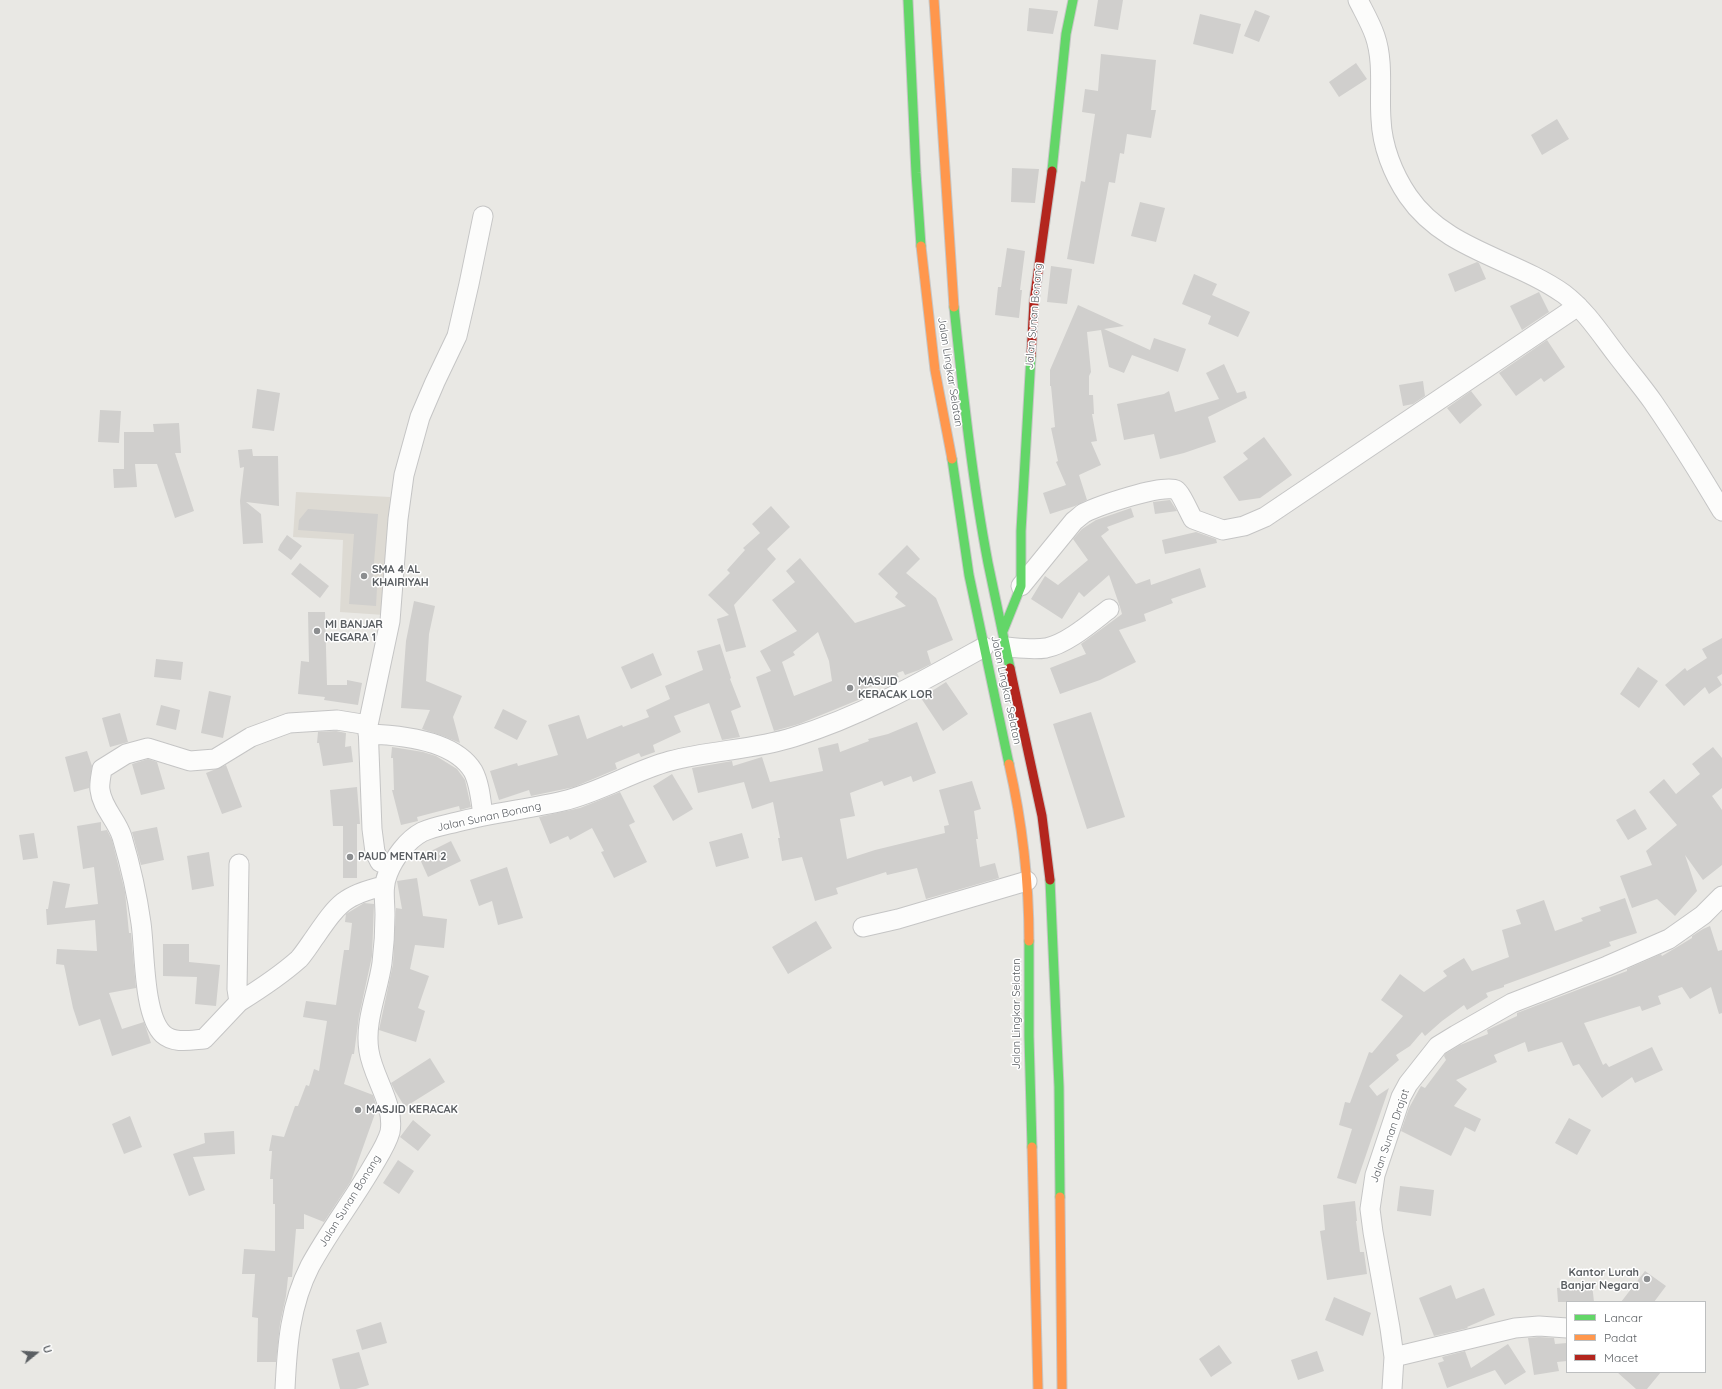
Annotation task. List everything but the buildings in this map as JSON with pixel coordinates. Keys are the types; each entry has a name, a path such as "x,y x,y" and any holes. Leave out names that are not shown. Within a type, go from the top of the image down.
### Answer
{"main road":[{"name":"Jalan Lingkar Selatan","path":"908,0 916,173 926,294 935,370 951,455 961,526 984,647 1014,785 1027,881 1029,932 1029,1036 1034,1121 1038,1389"},
{"name":"Jalan Lingkar Selatan","path":"934,0 951,272 960,364 983,529 1004,639 1042,816 1049,862 1054,941 1056,1122 1062,1389"},
{"name":"Jalan Sunan Bonang","path":"1004,639 1021,586 1021,531 1034,301 1054,155 1066,34 1073,0"}],"street":[{"path":"1358,0 1375,37 1379,60 1381,120 1387,154 1396,176 1407,196 1423,216 1453,238 1545,283 1564,294 1578,306 1652,401 1722,511"},
{"path":"391,866 380,862 375,852 371,808 368,729 390,622 398,519 404,475 420,417 457,336 482,216"},
{"path":"1021,586 1074,521 1083,513 1142,492 1163,488 1174,489 1179,492 1193,519 1223,530 1244,526 1264,517 1578,306"},
{"path":"1004,639 1040,649 1052,646 1083,628 1109,609"},
{"name":"Jalan Sunan Bonang","path":"285,1389 290,1327 294,1304 300,1288 310,1266 363,1184 382,1151 390,1130 389,1112 371,1061 367,1042 382,963 385,916 384,886 391,866 403,848 424,832 438,827 483,816 567,800 595,791 672,760 766,745 813,731 876,706 984,647"},
{"path":"384,886 363,891 343,901 331,914 300,958 274,979 239,1002 204,1039 180,1041 164,1034 154,1019 149,1005 141,923 122,835 105,806 100,790 102,769 126,754 148,748 190,762 215,759 251,737 289,723 336,720 429,743 449,751 459,757 473,772 477,781 483,816"},
{"path":"239,864 237,989 239,1002"},
{"path":"863,927 898,919 1027,881"},
{"name":"Jalan Sunan Drajat","path":"1392,1389 1394,1357 1370,1208 1375,1175 1401,1098 1416,1073 1438,1046 1512,1003 1600,969 1669,939 1703,915 1722,896"},
{"path":"1394,1357 1515,1328 1539,1326 1566,1328"}],"shaded area":[{"name":"SMA 4 AL KHAIRIYAH","path":"296,492 390,497 384,615 340,612 343,540 293,537"}],"traffic: fast":[{"path":"908,0 921,246"},
{"path":"1052,171 1066,34 1073,0"},
{"path":"954,307 964,403 977,500 988,563 1010,668"},
{"path":"1003,631 1021,586 1021,531 1031,356"},
{"path":"952,459 969,575 1009,764"},
{"path":"1050,880 1059,1087 1060,1197"},
{"path":"1029,941 1029,1036 1032,1147"}],"traffic: slow":[{"path":"934,0 954,307"},
{"path":"921,246 935,370 952,459"},
{"path":"1009,764 1018,807 1024,852 1028,896 1029,941"},
{"path":"1032,1147 1038,1389"},
{"path":"1060,1197 1062,1389"}],"traffic: jam":[{"path":"1031,356 1034,301 1052,171"},
{"path":"1010,668 1042,816 1050,880"}],"place":[{"name":"SMA 4 AL KHAIRIYAH","path":"364,576"},
{"name":"MI BANJAR NEGARA 1","path":"317,631"},
{"name":"MASJID KERACAK LOR","path":"850,688"},
{"name":"PAUD MENTARI 2","path":"350,857"},
{"name":"MASJID KERACAK","path":"358,1110"},
{"name":"Kantor Lurah Banjar Negara","path":"1647,1279"}]}
